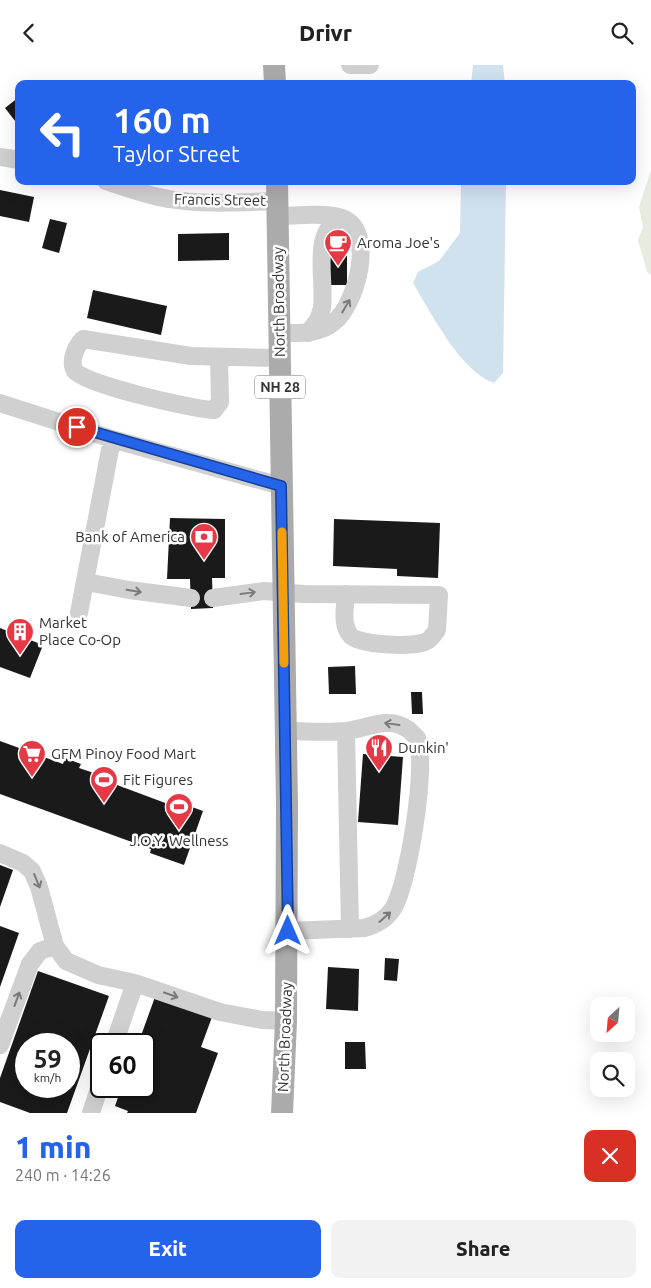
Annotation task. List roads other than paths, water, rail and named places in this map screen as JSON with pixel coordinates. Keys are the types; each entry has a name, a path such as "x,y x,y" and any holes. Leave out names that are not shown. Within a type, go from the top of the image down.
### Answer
{"main road":[{"path":"274,65 275,80"},
{"name":"North Broadway","path":"277,200 288,931 282,1113"}],"street":[{"path":"350,65 370,65"},
{"path":"0,157 15,159"},
{"name":"Francis Street","path":"118,185 145,194 193,202 277,200 342,218"},
{"path":"279,333 308,333 320,331 335,322 343,312 359,280 359,236 356,228 342,218 334,221 326,231 323,241 322,308 318,320 308,333"},
{"path":"219,357 220,402 214,411 175,403 89,380 76,371 74,365 76,350 83,339 165,353 219,357 280,358"},
{"path":"0,403 112,439 281,486"},
{"path":"79,613 112,439"},
{"path":"86,582 191,598"},
{"path":"213,598 264,591 439,595 438,630 426,642 417,644 362,643 352,637 345,627 346,594"},
{"path":"286,731 346,731 373,723 400,725 410,731 417,739 419,753 418,795 414,834 394,909 376,925 350,929 288,931"},
{"path":"346,731 350,929"},
{"path":"0,853 24,863 32,871 39,887 54,945 66,961 79,968 135,983 240,1017 286,1021"},
{"path":"0,1045 30,964 40,951 54,945"},
{"path":"118,1033 135,983"},
{"path":"91,1113 96,1098"}],"water":[{"path":"473,65 503,65 505,80 471,80"},
{"path":"461,185 506,185 503,373 494,383 482,377 459,354 438,325 413,283 418,272 439,261 460,233"}],"place":[{"name":"Aroma Joe's","path":"338,267"},
{"name":"Bank of America","path":"204,561"},
{"name":"Market Place Co-Op","path":"20,656"},
{"name":"Dunkin'","path":"379,772"},
{"name":"GFM Pinoy Food Mart","path":"32,778"},
{"name":"Fit Figures","path":"104,804"},
{"name":"J.O.Y. Wellness","path":"179,831"}]}
